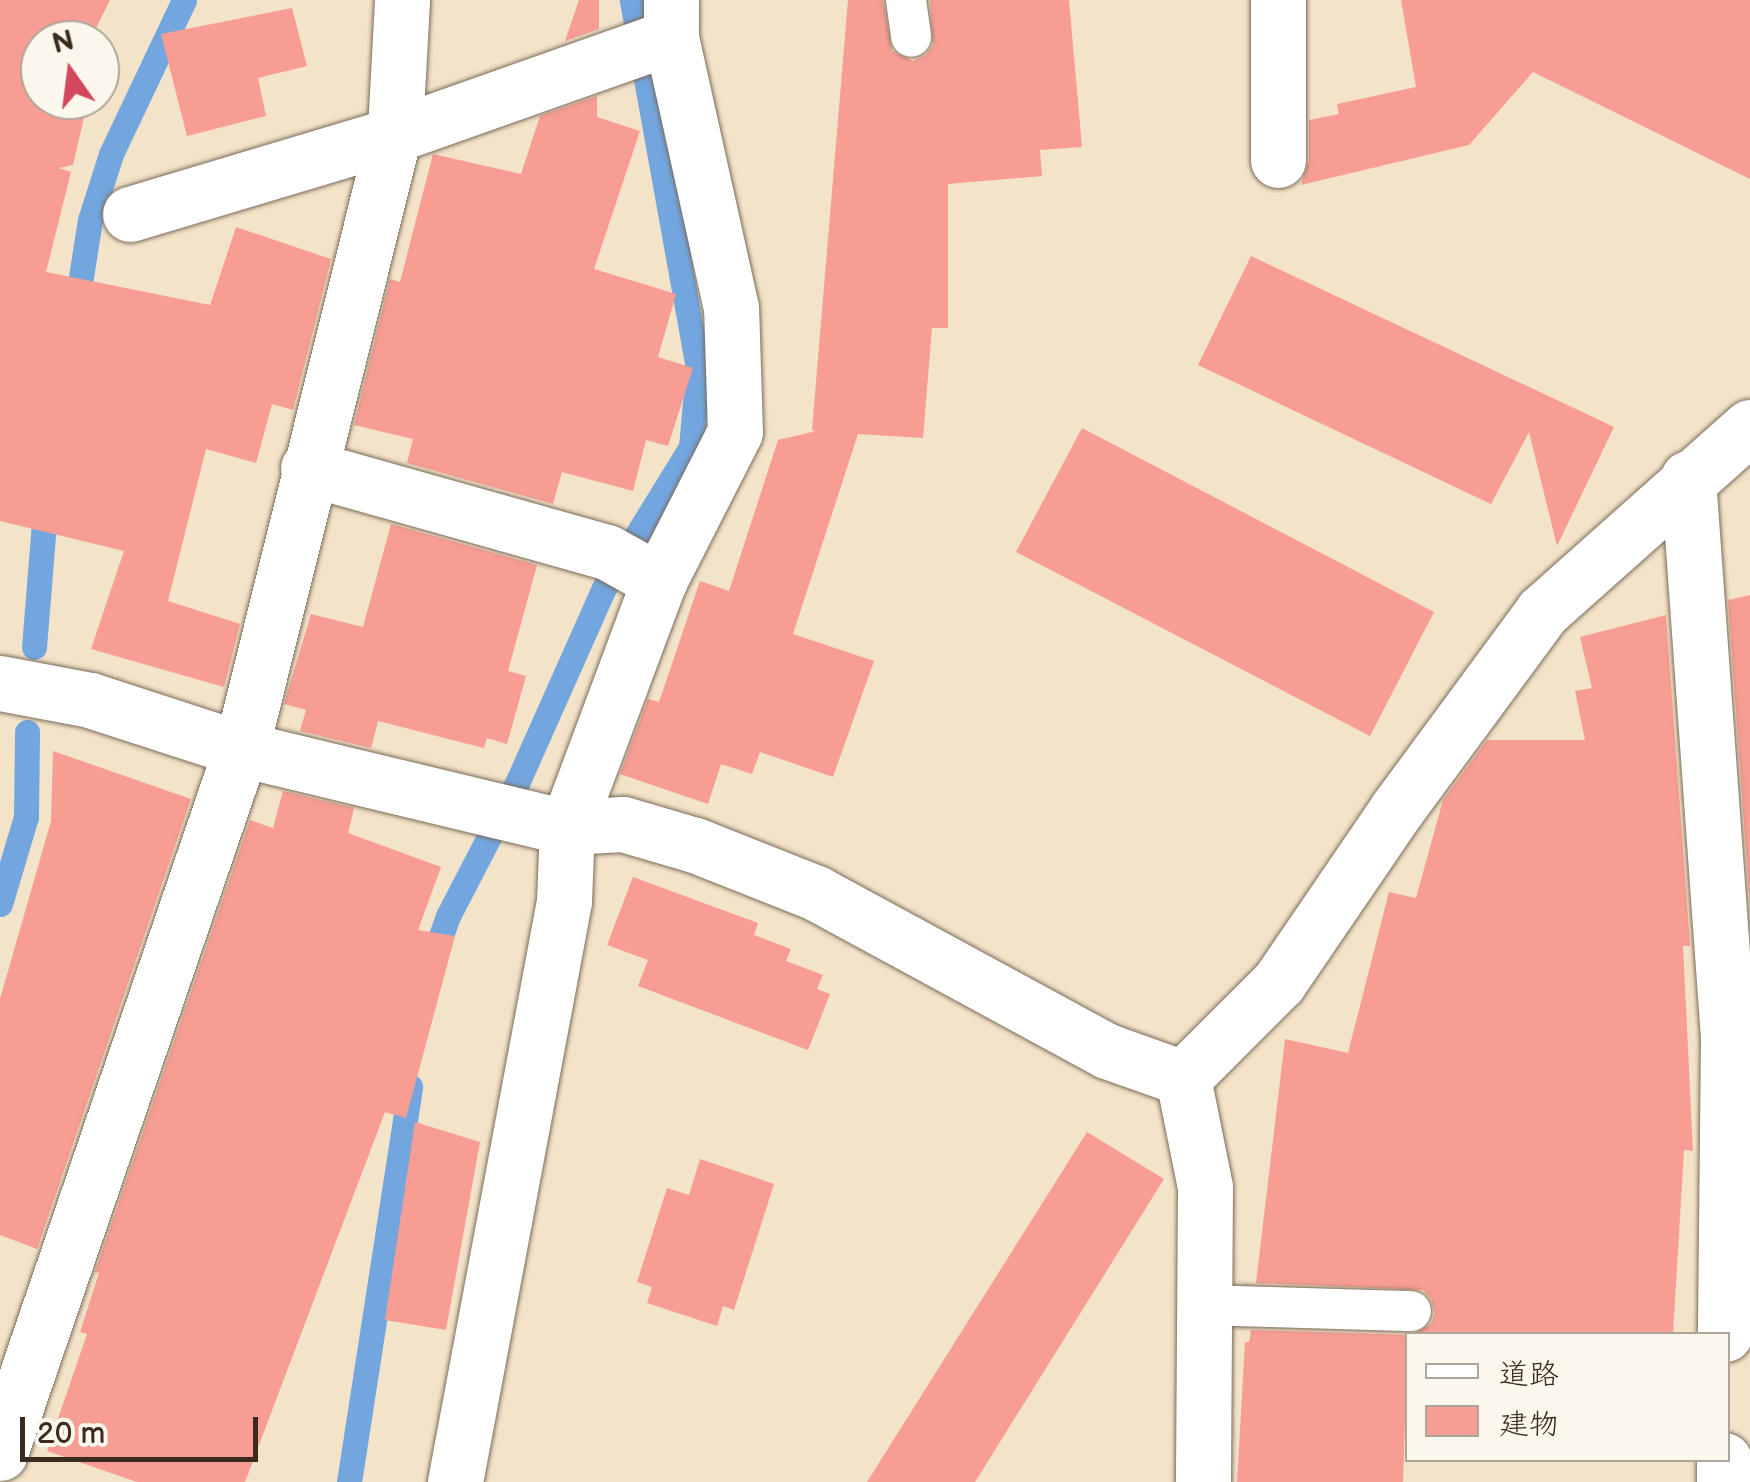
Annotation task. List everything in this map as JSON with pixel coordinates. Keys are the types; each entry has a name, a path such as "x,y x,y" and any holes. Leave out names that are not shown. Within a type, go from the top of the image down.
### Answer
{"street":[{"path":"0,1452 242,749 308,468 394,135 402,0"},
{"path":"1278,0 1278,160"},
{"path":"130,214 394,135 671,19 731,308 735,432 634,567 567,827 564,901 456,1482"},
{"path":"1182,1078 1279,982 1397,809 1542,612 1688,478 1750,427"},
{"path":"308,468 634,567"},
{"path":"1688,478 1728,1038 1725,1332"},
{"path":"0,683 90,700 242,749 567,827 623,824 695,845 816,893 1107,1051 1182,1078"},
{"path":"1182,1078 1205,1187 1203,1482"}],"lane":[{"path":"1204,1305 1411,1311"}],"building":[{"path":"0,0 110,0 100,20 20,20 20,120 83,120 73,165 59,168 71,172 46,272 210,305 236,227 331,259 293,410 272,404 256,463 206,449 168,601 240,624 224,687 91,649 124,551 0,521"},
{"path":"579,0 599,0 599,29 565,41"},
{"path":"848,0 883,0 892,51 913,61 926,55 933,45 930,0 1069,0 1082,147 1040,150 1042,176 948,184 948,328 932,328 923,438 858,434 793,634 874,661 833,777 760,752 752,774 721,764 708,804 620,774 648,699 659,702 700,581 729,591 778,440 816,431 812,430"},
{"path":"1401,0 1750,0 1750,179 1533,72 1469,145 1301,185 1309,160 1309,120 1339,114 1337,104 1416,87"},
{"path":"292,8 307,66 258,78 266,116 187,136 161,34"},
{"path":"597,96 597,117 640,131 594,269 676,294 658,357 693,368 668,446 646,440 633,491 562,472 553,504 407,463 413,439 354,425 390,279 400,282 433,154 521,174 540,116"},
{"path":"1251,256 1614,427 1557,546 1529,432 1491,504 1198,365"},
{"path":"1082,428 1434,612 1370,736 1016,552"},
{"path":"391,524 537,565 508,671 526,676 507,744 487,738 484,748 378,721 371,748 300,731 306,710 284,704 311,614 363,627"},
{"path":"1750,595 1750,907 1728,600"},
{"path":"1666,615 1690,946 1683,946 1693,1151 1684,1150 1673,1332 1416,1332 1431,1324 1435,1313 1423,1290 1256,1283 1285,1039 1348,1053 1389,892 1416,898 1443,800 1487,740 1585,740 1575,691 1592,688 1580,637"},
{"path":"53,751 191,799 37,1249 0,1235 0,999 51,821"},
{"path":"283,791 354,808 348,833 441,867 418,930 455,936 406,1118 385,1112 245,1482 137,1482 47,1451 87,1334 80,1332 99,1273 95,1272 250,820 273,828"},
{"path":"633,877 758,923 754,935 791,949 786,961 823,975 817,989 830,994 808,1050 638,986 648,960 607,945"},
{"path":"415,1122 480,1142 446,1330 385,1320"},
{"path":"1087,1132 1164,1179 975,1482 867,1482"},
{"path":"700,1159 774,1184 734,1310 723,1306 717,1326 647,1303 652,1287 637,1282 667,1188 689,1195"},
{"path":"1251,1330 1405,1335 1403,1482 1237,1482 1245,1342 1249,1342"}],"waterway":[{"path":"76,309 90,220 111,154 184,0"},
{"path":"431,964 448,916 518,781 604,588 691,447 698,368 632,0"},
{"path":"34,647 46,497"},
{"path":"0,904 26,817 27,732"},
{"path":"349,1482 410,1087"}]}
